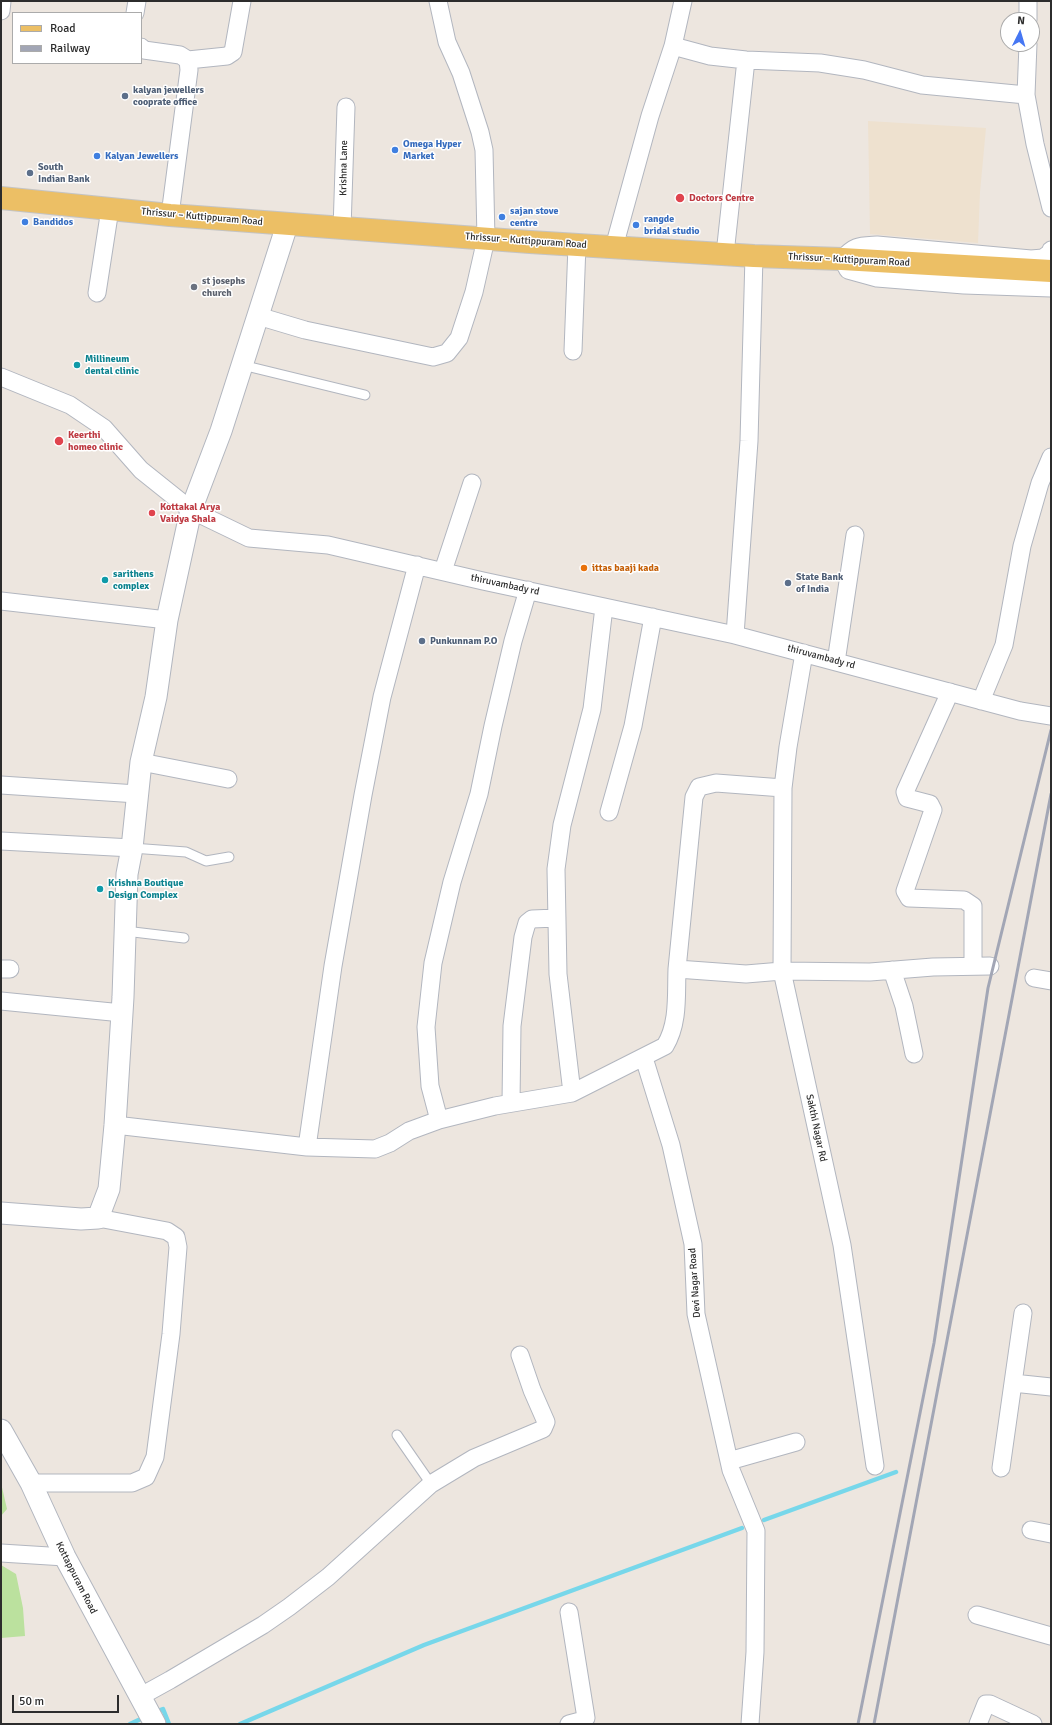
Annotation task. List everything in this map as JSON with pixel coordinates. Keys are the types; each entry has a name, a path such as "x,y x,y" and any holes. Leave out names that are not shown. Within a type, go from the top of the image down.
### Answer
{"main road":[{"name":"Thrissur – Kuttippuram Road","path":"1,198 287,225 754,256 842,259 1022,269 1051,257"}],"street":[{"path":"1,11 2,1"},
{"path":"135,12 137,1"},
{"path":"142,48 144,50 180,55 188,60 227,56 232,52 242,1"},
{"path":"258,316 306,330 433,357 447,353 459,338 474,292 486,238 484,150 480,132 461,73 448,42 438,1"},
{"path":"614,247 650,116 673,46 683,1"},
{"path":"1028,1 1028,12"},
{"path":"673,46 710,56 746,60 820,63 864,70 922,85 1026,95"},
{"path":"1028,52 1026,95 1035,144 1051,208"},
{"path":"170,215 189,70 188,60"},
{"path":"725,254 746,60"},
{"name":"Krishna Lane","path":"342,228 346,106"},
{"path":"97,293 110,209"},
{"path":"98,1218 109,1189 115,1125 122,1013 127,874 132,848 137,794 142,762 156,697 167,620 191,510 221,431 287,225"},
{"path":"573,352 577,245"},
{"path":"1051,257 1031,258 877,245 860,246 851,249 842,259 848,270 877,278 964,285 1051,288"},
{"path":"735,635 749,441 754,256"},
{"name":"thiruvambady rd","path":"1,377 70,405 104,428 141,470 191,510 249,538 328,545 735,635 1020,711 1051,716"},
{"path":"981,701 1004,645 1022,546 1040,483 1051,457"},
{"path":"443,571 472,483"},
{"path":"836,662 855,535"},
{"path":"307,1146 332,966 363,796 382,697 416,565"},
{"path":"439,1120 430,1086 426,1027 433,963 452,882 479,794 513,641 528,590"},
{"path":"1,601 167,620"},
{"path":"572,1093 558,974 556,869 562,825 592,709 604,607"},
{"path":"609,812 633,726 653,617"},
{"name":"Sakthi Nagar Rd","path":"804,653 788,747 783,788 782,971 842,1245 875,1466"},
{"path":"677,969 746,974 782,971 870,972 933,967 982,966 973,906 964,900 909,898 905,891 933,810 930,804 907,798 905,792 950,692"},
{"path":"142,762 228,779"},
{"path":"115,1125 307,1146 375,1149 390,1143 409,1131 439,1120 511,1103 572,1093 644,1058 665,1046 671,1037 676,1017 677,969 694,797 699,787 716,782 783,788"},
{"path":"1,785 137,794"},
{"path":"1,841 132,848"},
{"path":"511,1103 512,1026 523,937 527,923 532,919 557,918"},
{"path":"892,970 904,1006 914,1054"},
{"path":"1034,978 1051,981"},
{"path":"1,1001 122,1013"},
{"name":"Devi Nagar Road","path":"644,1058 671,1144 693,1244 696,1314 729,1461 756,1531 755,1652 750,1724"},
{"path":"1,1213 81,1219 98,1218 167,1231 176,1237 178,1247 171,1334 155,1457 146,1477 132,1483 31,1483"},
{"path":"1001,1468 1023,1313"},
{"path":"150,1713 170,1680 263,1625 289,1607 328,1577 431,1484 474,1458 499,1446 527,1437 546,1426 546,1422 532,1390 520,1355"},
{"path":"1013,1383 1051,1387"},
{"name":"Kottappuram Road","path":"1,1430 31,1483 65,1557 150,1713"},
{"path":"729,1461 796,1442"},
{"path":"1031,1530 1051,1534"},
{"path":"1,1553 65,1557"},
{"path":"569,1612 586,1718 584,1720 569,1724"},
{"path":"977,1615 1051,1636"},
{"path":"978,1724 986,1704 990,1704 1033,1724"}],"lane":[{"path":"242,365 364,395"},
{"path":"132,848 186,852 206,861 229,857"},
{"path":"125,931 184,938"},
{"path":"397,1435 431,1484"}],"shaded area":[{"path":"868,121 986,128 980,192 978,243 870,234"}],"green space":[{"path":"1,1483 7,1509 1,1516"},
{"path":"1,1565 16,1574 23,1608 25,1636 1,1638"}],"waterway":[{"path":"764,1520 896,1472"},
{"path":"240,1724 424,1645 742,1528"},
{"path":"155,1712 163,1709 169,1724"},
{"path":"130,1724 145,1717"}],"railway":[{"path":"858,1724 934,1343 988,988 1051,730"},
{"path":"874,1724 1051,794"}],"place":[{"name":"kalyan jewellers cooprate office","path":"125,96"},
{"name":"Omega Hyper Market","path":"395,150"},
{"name":"Kalyan Jewellers","path":"97,156"},
{"name":"South Indian Bank","path":"30,173"},
{"name":"Doctors Centre","path":"680,198"},
{"name":"sajan stove centre","path":"502,217"},
{"name":"Bandidos","path":"25,222"},
{"name":"rangde bridal studio","path":"636,225"},
{"name":"st josephs church","path":"194,287"},
{"name":"Millineum dental clinic","path":"77,365"},
{"name":"Keerthi homeo clinic","path":"59,441"},
{"name":"Kottakal Arya Vaidya Shala","path":"152,513"},
{"name":"ittas baaji kada","path":"584,568"},
{"name":"sarithens complex","path":"105,580"},
{"name":"State Bank of India","path":"788,583"},
{"name":"Punkunnam P.O","path":"422,641"},
{"name":"Krishna Boutique Design Complex","path":"100,889"}]}
